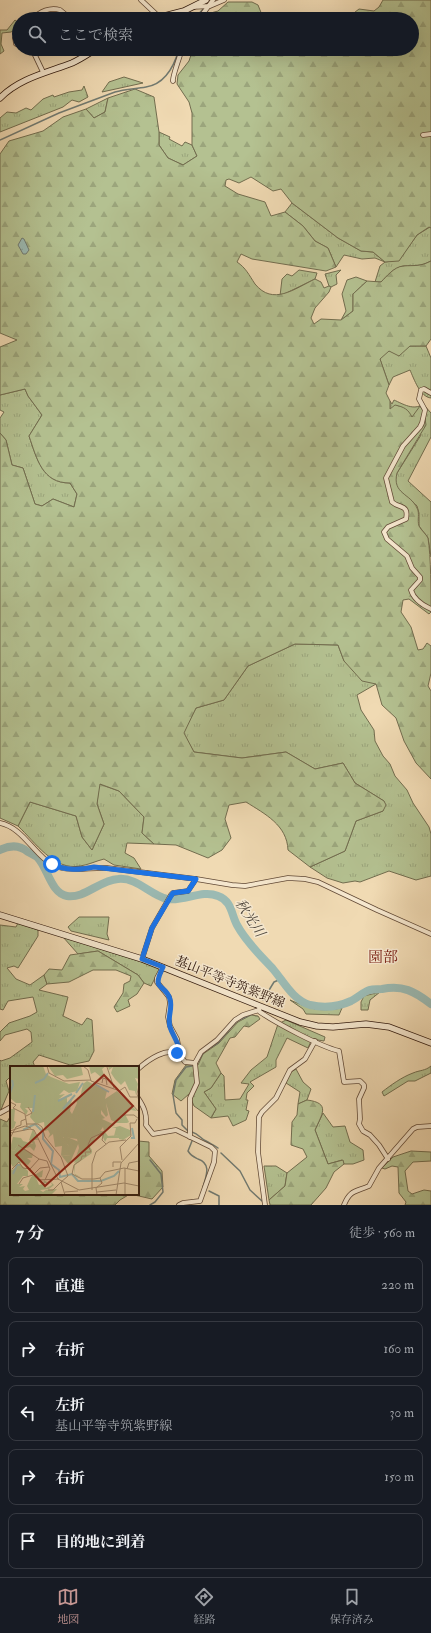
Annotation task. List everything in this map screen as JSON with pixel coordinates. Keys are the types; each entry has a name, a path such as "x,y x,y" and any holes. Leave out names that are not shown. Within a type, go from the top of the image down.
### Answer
{"main road":[{"path":"180,12 206,0"},
{"path":"0,98 11,88 44,72 76,61 84,56"},
{"name":"基山平等寺筑紫野線","path":"0,915 142,959 260,1008 300,1022 317,1026 333,1027 366,1024 389,1027 431,1043"}],"street":[{"path":"141,0 151,12"},
{"path":"205,12 213,0"},
{"path":"192,7 210,6 224,0"},
{"path":"42,12 52,9 61,10 63,12"},
{"path":"36,56 44,72"},
{"path":"173,81 172,77 178,66 180,56"},
{"path":"423,135 431,134"},
{"path":"431,393 424,389 421,390 419,399 425,410 422,423 420,428 403,446 386,478 392,502 405,508 406,519 388,527 384,532 387,539 407,556 412,568 420,577 420,580 411,590 411,593 417,601 431,609"},
{"path":"0,823 10,826 46,860 58,867 75,870 94,867 107,868 245,886 280,879 306,879 318,882 431,934"},
{"path":"142,959 152,928 166,903 173,893 188,891 196,879"},
{"path":"163,967 157,978 158,982 169,997 170,1003 168,1017 170,1026 177,1039 180,1055 185,1062 195,1063"},
{"path":"190,1137 190,1098 196,1082 195,1063 200,1052 217,1040 235,1020 260,1008 288,1028 339,1051 344,1082 363,1082 364,1088 359,1099 359,1124 363,1131 370,1135 379,1145 388,1159"},
{"path":"265,1205 258,1152 259,1117 276,1098 290,1070 305,1059 315,1041"},
{"path":"139,1068 144,1063 159,1055 177,1053 180,1055"},
{"path":"139,1100 144,1107 146,1126 150,1133 153,1134 172,1130 211,1147 216,1154 200,1201 183,1203 179,1205"},
{"path":"0,1113 10,1108"},
{"path":"344,1205 347,1197 353,1191 369,1186 379,1168 413,1129 417,1127 431,1126"}],"green space":[{"path":"383,0 431,0 431,228 429,227 417,235 399,261 385,262 373,252 361,251 338,238 292,203 281,189 273,191 251,177 239,183 229,179 226,180 225,186 238,194 265,202 271,216 285,212 303,226 315,241 328,248 336,267 326,271 252,259 241,254 237,262 245,269 255,284 262,291 269,294 284,294 315,279 321,282 324,288 329,286 331,287 329,292 315,308 311,318 314,324 321,319 341,320 353,311 353,294 367,281 381,282 397,268 403,266 420,265 431,261 431,339 426,346 410,346 399,356 389,351 380,359 389,385 386,393 390,401 390,409 395,405 401,407 407,410 412,417 420,406 424,412 426,425 397,473 396,480 402,493 414,503 417,508 419,526 428,538 429,546 431,612 429,614 409,599 403,600 401,612 411,627 418,650 423,649 427,643 431,646 431,673 428,686 431,691 431,779 416,763 404,741 396,718 382,705 376,684 362,681 344,661 338,645 295,644 248,666 224,700 196,708 184,733 194,752 242,758 286,752 315,769 343,763 355,783 384,801 386,805 383,811 356,821 345,851 310,867 288,850 287,841 284,834 274,821 246,802 229,805 225,819 231,838 222,850 208,858 176,845 154,844 142,833 144,817 119,791 100,784 97,804 104,824 92,850 82,837 76,816 30,802 18,826 0,818 0,433 6,440 12,465 23,468 35,504 42,506 53,499 74,507 77,494 70,483 53,479 47,474 38,461 29,436 42,415 28,396 25,389 0,395 0,347 17,340 0,333 0,154 9,141 43,131 63,117 86,109 94,118 105,112 108,98 135,89 154,97 159,132 159,145 168,158 183,165 197,156 192,145 192,113 189,102 177,84 178,75 189,61 191,56 419,56 419,12 355,12 359,9 374,11 379,7"},
{"path":"228,2 252,2 258,5 261,12 214,12 218,11"},
{"path":"12,24 12,32 2,33 1,44 4,51 0,54 0,30 7,30"},
{"path":"124,77 143,83 102,92 109,82"},
{"path":"84,86 88,97 79,102 72,100 63,107 0,132 0,118 7,112 16,113 26,108 31,110 43,99 53,95 54,97 69,92 82,90"},
{"path":"108,98 105,112 94,118 86,109"},
{"path":"159,132 170,137 169,139 182,146 185,142 192,145 197,156 183,165 168,158 159,145"},
{"path":"292,203 338,238 361,251 373,252 385,262 375,258 362,259 344,255 336,267 328,248 315,241 303,226 285,212"},
{"path":"430,227 431,228 431,261 421,265 397,268 381,282 375,282 380,266 385,262 399,260 417,235"},
{"path":"299,270 317,273 315,279 280,296 282,279 287,274 292,276"},
{"path":"341,270 336,275 337,284 331,287 329,286 325,274"},
{"path":"356,277 367,281 353,294 353,311 341,320 346,311 342,294 347,280"},
{"path":"350,334 389,351 410,346 426,346 431,358 431,398 427,397 421,391 410,370 393,377 389,385 380,359"},
{"path":"25,389 28,396 42,415 29,436 38,461 47,474 53,479 70,483 77,494 74,507 53,499 42,506 35,504 23,468 12,465 6,440 0,433 0,418 4,412 0,410 0,395"},
{"path":"394,400 412,407 423,404 431,413 431,437 408,481 431,502 431,557 428,538 419,526 419,513 417,506 397,488 395,481 397,473 421,435 412,417 390,410 390,401 392,404"},
{"path":"295,644 338,645 344,661 376,684 357,695 361,710 374,730 375,741 383,756 390,764 395,776 407,790 413,803 429,827 431,834 431,876 416,880 389,871 360,882 355,881 343,883 327,878 310,867 345,851 356,821 383,811 384,801 355,783 343,763 315,769 286,752 242,758 194,752 183,733 196,708 224,700 248,666"},
{"path":"99,784 119,791 144,817 142,833 154,844 127,843 125,853 134,858 141,869 114,865 104,859 80,866 62,864 53,860 46,854 18,826 30,802 76,816 82,837 92,850 104,824 97,804"},
{"path":"79,917 109,917 107,934 109,940 71,931 68,927"},
{"path":"18,923 38,930 38,936 18,968 14,966 7,968 16,979 30,985 44,975 47,984 39,990 68,997 63,1016 82,1025 87,1018 92,1020 94,1051 89,1061 70,1065 39,1055 33,1062 35,1066 10,1066 10,1077 6,1081 9,1091 0,1112 0,1060 10,1058 32,1042 31,1032 27,1029 5,1035 0,1041 0,1032 9,1023 37,1012 33,997 8,1001 3,1010 0,1009 0,925 16,927"},
{"path":"63,937 160,968 151,986 144,983 138,975 98,951 78,954"},
{"path":"98,951 138,975 144,983 137,994 128,1000 130,1006 117,1012 114,1007 123,993 124,984 130,981 131,976 116,970 93,970 69,982 47,984 44,975 49,969 62,970 70,955"},
{"path":"380,992 370,1000 368,1010 361,1010 361,1002 364,996"},
{"path":"290,1000 304,1006 321,1010 342,1008 339,1015 306,1014 303,1009"},
{"path":"251,1015 258,1016 260,1019 249,1027 244,1026 235,1037 230,1038 216,1063 221,1073 211,1088 204,1092 216,1109 211,1118 194,1106 189,1094 181,1101 172,1094 175,1080 186,1065 198,1065 203,1054 219,1043 238,1022"},
{"path":"286,1020 325,1037 324,1041 312,1039 308,1048 287,1038 276,1060 276,1067 250,1082 254,1086 247,1093 246,1100 248,1100 246,1110 249,1111 246,1120 233,1126 228,1116 211,1118 216,1109 204,1092 211,1088 221,1073 224,1076 225,1100 240,1099 249,1084 241,1083 251,1070 267,1057 278,1024"},
{"path":"431,1066 431,1073 415,1081 408,1081 384,1096 382,1092 397,1081 416,1072 425,1070"},
{"path":"296,1069 303,1082 311,1089 307,1100 298,1104 300,1092 286,1083 289,1073"},
{"path":"307,1100 315,1101 322,1107 323,1110 315,1130 328,1164 343,1160 344,1164 334,1172 326,1188 311,1205 270,1205 269,1200 285,1186 287,1173 307,1157 303,1149 291,1145 292,1122 297,1115 298,1104"},
{"path":"323,1113 333,1127 345,1126 350,1142 363,1150 364,1160 353,1164 344,1164 342,1160 328,1164 315,1130"},
{"path":"10,1117 10,1195 128,1195 115,1205 0,1205 0,1119 7,1122"},
{"path":"139,1141 149,1142 149,1156 162,1171 163,1187 152,1199 134,1195 139,1195"},
{"path":"411,1151 431,1152 431,1161 413,1162 405,1171 408,1191 412,1194 424,1190 431,1191 431,1205 405,1205 406,1202 399,1193 398,1167 392,1166 385,1169 382,1168 393,1157"},
{"path":"264,1166 276,1166 287,1173 285,1186 269,1200"}],"water":[{"path":"22,238 24,239 29,250 26,254 23,254 18,245"}],"waterway":[{"path":"200,12 205,7"},
{"path":"0,140 59,113 115,92 153,85 168,74 176,56"},
{"name":"秋光川","path":"0,850 7,847 18,847 36,856 53,886 62,894 67,896 80,895 111,880 125,879 137,883 155,894 167,899 180,899 206,894 212,894 223,898 229,904 237,925 249,943 294,995 304,1003 326,1007 336,1006 351,1001 369,990 396,988 414,992 431,1004"},
{"path":"263,1000 274,982 281,979"},
{"path":"208,1049 218,1043 237,1021 252,1014"},
{"path":"196,1065 203,1053"},
{"path":"188,1131 182,1125 182,1120 176,1113 173,1095 176,1080 186,1067 192,1066"},
{"path":"192,1132 218,1148"},
{"path":"192,1141 188,1151 190,1154 202,1161 207,1167 203,1187"},
{"path":"221,1153 240,1171 250,1190 262,1201"},
{"path":"150,1160 161,1174 163,1192 155,1202 150,1205"},
{"path":"209,1191 219,1196 219,1205"}],"district":[{"name":"園部","path":"383,957"}],"route":[{"path":"52,864 69,869 82,870 94,867 107,868 196,879 188,891 183,893 173,893 149,934 142,959 163,967 157,978 161,988 169,997 170,1003 168,1017 180,1050 180,1055 177,1053"}]}
